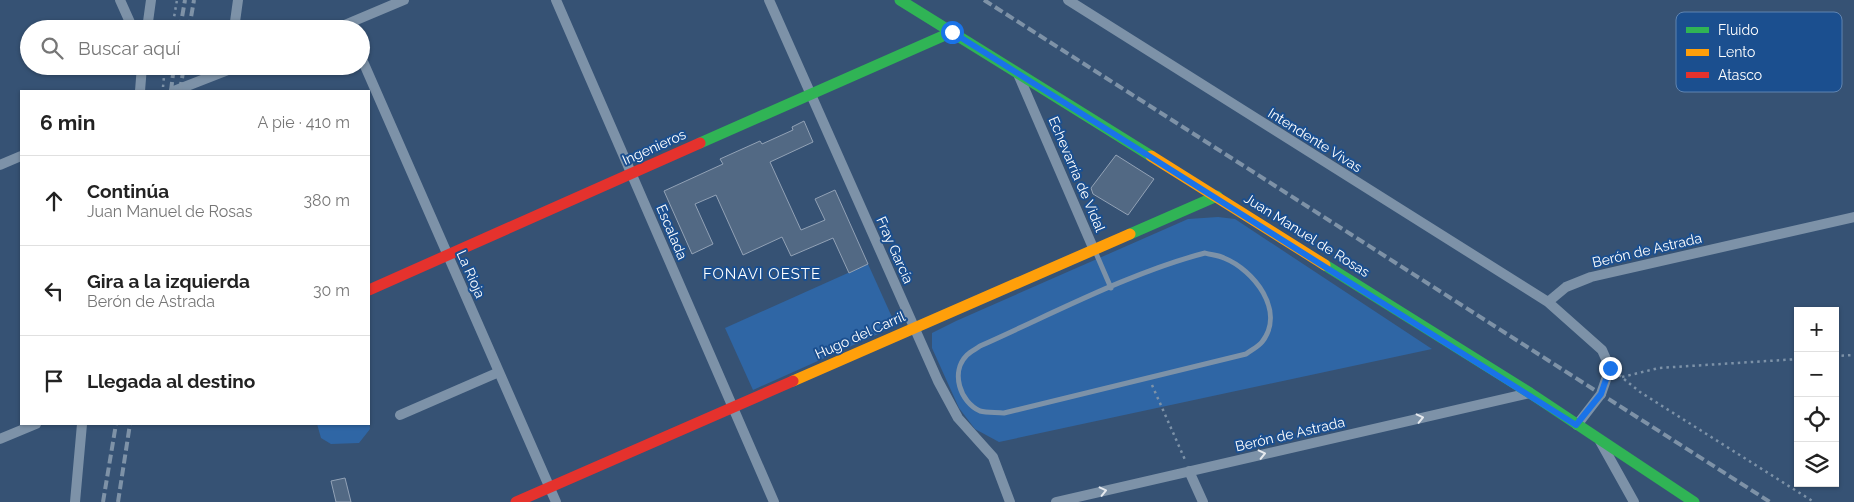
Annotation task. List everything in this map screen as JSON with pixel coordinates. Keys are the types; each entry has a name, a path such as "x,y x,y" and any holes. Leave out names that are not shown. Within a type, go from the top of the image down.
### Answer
{"street":[{"path":"120,0 129,20"},
{"path":"148,20 151,0"},
{"path":"235,20 238,0"},
{"path":"361,20 404,0"},
{"name":"Escalada","path":"556,0 774,502"},
{"name":"Fray García","path":"768,0 938,381 958,418 993,457 1006,487 1010,502"},
{"name":"Juan Manuel de Rosas","path":"900,0 1017,71 1530,393 1694,502"},
{"name":"Intendente Vivas","path":"1068,0 1548,302"},
{"name":"Ingenieros","path":"370,290 952,32"},
{"name":"Echevarría de Vidal","path":"1017,71 1094,250"},
{"path":"140,90 141,75"},
{"path":"176,90 211,75"},
{"name":"La Rioja","path":"369,75 556,502"},
{"path":"0,165 20,156"},
{"name":"Hugo del Carril","path":"516,502 1216,196"},
{"name":"Berón de Astrada","path":"1548,302 1566,287 1591,276 1854,217"},
{"path":"1548,302 1602,350 1610,368 1601,394 1576,425"},
{"path":"400,415 499,372"},
{"name":"Berón de Astrada","path":"1056,502 1530,393"},
{"path":"0,439 34,425"},
{"path":"75,502 82,425"},
{"path":"1599,440 1634,502"},
{"path":"1189,471 1203,502"}],"lane":[{"name":"Echevarría de Vidal","path":"1094,250 1110,288"},
{"path":"1204,253 1223,257 1244,270 1260,287 1270,308 1270,328 1261,343 1246,354 1149,377 1004,413 982,412 968,403 960,387 958,370 966,356 980,346 1110,288 1186,258 1204,253"}],"path":[{"path":"174,20 177,0"},
{"path":"163,90 164,75"},
{"path":"1839,356 1854,355"},
{"path":"1622,377 1659,368 1794,359"},
{"path":"1610,368 1640,392 1814,502"},
{"path":"1149,377 1189,471"}],"shaded area":[{"path":"1218,217 1235,219 1432,349 999,442 975,429 959,408 932,348 932,333 1188,219"},
{"path":"868,264 896,326 753,390 725,328"},
{"path":"317,425 370,425 370,429 359,443 331,444 321,438"}],"building":[{"path":"804,121 813,142 770,162 801,230 825,220 815,199 835,190 868,264 849,273 833,238 791,256 782,237 743,255 716,195 695,204 713,244 692,254 664,191 723,164 720,159 760,141 762,144 793,130 792,127"},
{"path":"1116,155 1154,179 1128,215 1093,194 1091,188"},
{"path":"345,478 351,502 336,502 331,481"}],"railway":[{"path":"182,20 185,0"},
{"path":"191,20 194,0"},
{"path":"984,0 1770,502"},
{"path":"171,90 173,75"},
{"path":"180,90 183,75"},
{"path":"103,502 116,425"},
{"path":"118,502 130,425"}],"traffic: fast":[{"path":"900,0 1151,156"},
{"path":"700,143 952,32"},
{"path":"1130,234 1217,196"},
{"path":"1325,265 1530,393 1694,502"}],"traffic: slow":[{"path":"1151,156 1325,265"},
{"path":"793,381 1130,234"}],"traffic: jam":[{"path":"370,290 700,143"},
{"path":"516,502 793,381"}],"district":[{"name":"FONAVI OESTE","path":"762,274"}],"route":[{"path":"952,32 1530,393 1576,425 1601,394 1610,368"}]}
